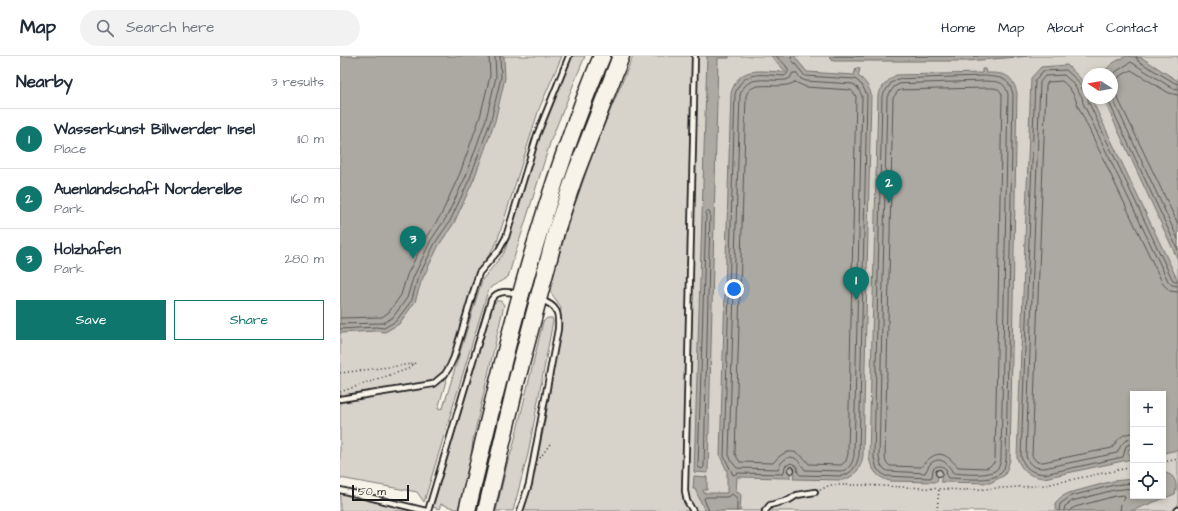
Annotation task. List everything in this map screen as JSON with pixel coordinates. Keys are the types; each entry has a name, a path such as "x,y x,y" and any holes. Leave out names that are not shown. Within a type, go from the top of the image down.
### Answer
{"highway":[{"path":"467,511 498,379 520,294 558,172 602,56"},
{"path":"486,511 516,383 557,228 575,175 621,56"}],"lane":[{"path":"340,399 426,386 433,384 445,374 454,357 479,273 499,250 506,237 536,135 569,56"},
{"path":"693,511 687,501 685,491 695,56"},
{"path":"340,490 427,511 491,300 496,294 502,292 520,294"},
{"path":"520,511 529,484 559,319 555,309 548,303 538,299"},
{"path":"765,511 770,505 788,500 796,495 815,492"}],"path":[{"path":"340,373 414,364 408,369 340,392"},
{"path":"533,460 539,460 550,444"},
{"path":"1166,461 1178,459"},
{"path":"815,492 830,485 980,489 1045,485 1130,468"},
{"path":"937,511 939,489"}],"shaded area":[{"path":"340,56 562,56 539,109 497,242 476,276 438,409 443,408 482,280 504,253 541,133 572,56 585,56 551,140 508,277 491,287 487,294 424,502 417,492 340,478"},
{"path":"633,56 1178,56 1178,511 524,511 542,435 551,384 561,307 549,290 568,224 595,147"},
{"path":"497,301 501,301 504,305 473,440 471,458 459,510 441,504 439,509 433,507 493,304"},
{"path":"547,318 552,318 553,321 528,454 513,511 496,511 543,322"},
{"path":"340,493 412,511 340,511"}],"water":[{"path":"340,56 504,56 505,78 495,121 474,179 454,223 439,245 421,282 415,302 399,324 385,332 340,333"},
{"path":"707,56 729,56 729,58 718,58 708,473 694,472"},
{"path":"771,56 794,56 807,72 854,75 856,68 860,69 858,76 866,84 871,94 863,456 857,471 851,477 843,480 793,479 795,470 793,467 788,470 790,473 790,478 737,477 736,492 741,495 740,511 706,511 695,489 693,489 694,476 707,477 707,490 703,490 704,493 727,493 727,471 720,456 731,93 740,77 746,74 760,71 786,72"},
{"path":"829,56 1031,56 967,61 833,61"},
{"path":"1127,56 1142,58 1178,81 1178,260 1106,104 1118,104 1118,68 1107,68"},
{"path":"1067,65 1082,81 1082,104 1094,104 1178,281 1178,450 1166,452 1166,391 1130,391 1130,449 1128,453 1130,454 1130,459 1044,478 1027,473 1017,458 1031,78 1041,67"},
{"path":"982,69 985,69 986,73 1003,74 1010,78 1017,93 1010,460 1005,475 990,483 941,482 941,477 943,474 941,470 935,473 938,477 937,482 890,481 882,478 876,473 869,458 878,95 890,79 896,75 982,73"},
{"path":"1166,473 1175,480 1175,494 1166,497"},
{"path":"1130,479 1130,499 1162,499 1131,511 1056,511 1055,503 1061,497 1069,493 1113,481"}],"building":[{"path":"791,467 794,470 791,473 788,470"},
{"path":"939,470 942,473 939,476 936,473"}],"place":[{"name":"Auenlandschaft Norderelbe","path":"889,203"},
{"name":"Holzhafen","path":"413,259"},
{"name":"Wasserkunst Billwerder Insel","path":"856,300"}]}
